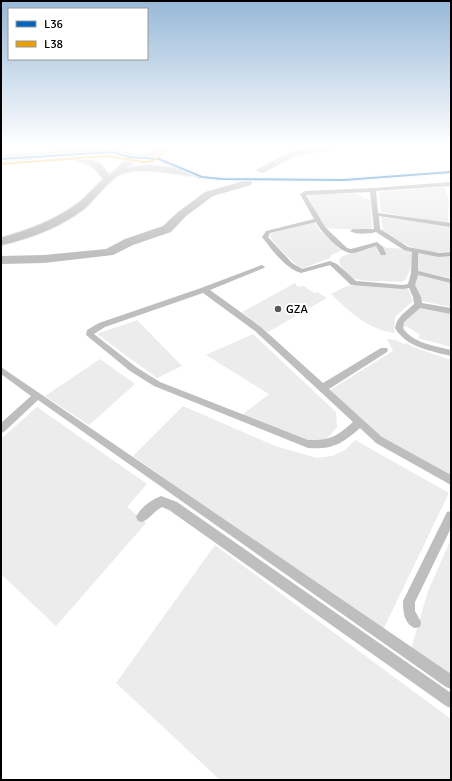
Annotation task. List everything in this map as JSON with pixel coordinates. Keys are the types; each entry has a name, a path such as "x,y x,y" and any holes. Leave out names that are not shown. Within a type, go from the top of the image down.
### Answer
{"main road":[{"path":"95,191 100,183"},
{"path":"1,242 36,231 59,221 82,205 104,183"}],"street":[{"path":"383,254 382,248 377,244 351,251 345,250 325,232 316,220 303,194 450,186"},
{"path":"373,190 377,230"},
{"path":"376,214 451,225"},
{"path":"316,220 268,232 265,237 297,270 305,271 330,263 354,283 403,287 411,285"},
{"path":"353,231 370,232 377,230 401,246 439,255 451,254"},
{"path":"415,250 415,273 411,285 417,297 418,305"},
{"path":"262,267 204,290 137,312 90,332 90,335 133,369 157,384 292,439 308,444 323,446 334,444 359,423"},
{"path":"415,273 451,281"},
{"path":"204,290 258,329 379,440 451,480"},
{"path":"418,305 451,311"},
{"path":"418,305 400,322 398,327 400,332 415,342 451,352"},
{"path":"323,388 384,350"},
{"path":"1,370 451,682"},
{"path":"1,429 37,396"},
{"path":"142,517 151,507 162,502 173,506 451,702"},
{"path":"415,622 409,612 409,601 451,516"}],"shaded area":[{"path":"444,187 449,199 448,222 444,223 381,212 379,192"},
{"path":"307,193 359,194 363,198 370,199 372,227 369,230 322,228"},
{"path":"381,217 451,226 451,251 424,251 398,241 383,231"},
{"path":"314,221 321,232 343,250 331,255 330,258 301,269 269,236 272,233"},
{"path":"378,245 413,253 411,268 406,279 402,282 368,281 356,279 347,274 339,262 341,257 358,250"},
{"path":"417,253 451,255 451,278 415,271"},
{"path":"416,275 451,282 451,307 422,301 413,287"},
{"path":"295,283 298,287 304,286 314,293 317,292 327,298 268,332 242,312"},
{"path":"347,286 407,287 413,301 395,317 394,333 384,331 360,319 331,294"},
{"path":"418,305 451,311 451,347 418,338 420,335 406,326 402,329 400,322"},
{"path":"137,320 182,366 157,378 97,334"},
{"path":"253,334 336,412 337,427 327,438 318,441 301,438 242,415 269,394 206,355"},
{"path":"387,339 396,340 404,344 406,343 413,347 451,360 451,477 382,437 330,390 393,351"},
{"path":"100,359 135,384 89,425 45,396"},
{"path":"183,406 275,446 317,458 332,456 345,450 355,440 449,493 382,632 133,456"},
{"path":"37,407 147,484 127,507 146,523 56,626 1,574 1,439"},
{"path":"451,539 451,677 411,649 428,591"},
{"path":"215,545 451,719 451,780 220,780 116,683"}],"waterway":[{"path":"1,260 44,259 109,252 129,242 167,229 182,214 209,194 245,183"}],"place":[{"name":"GZA","path":"278,309"}]}
